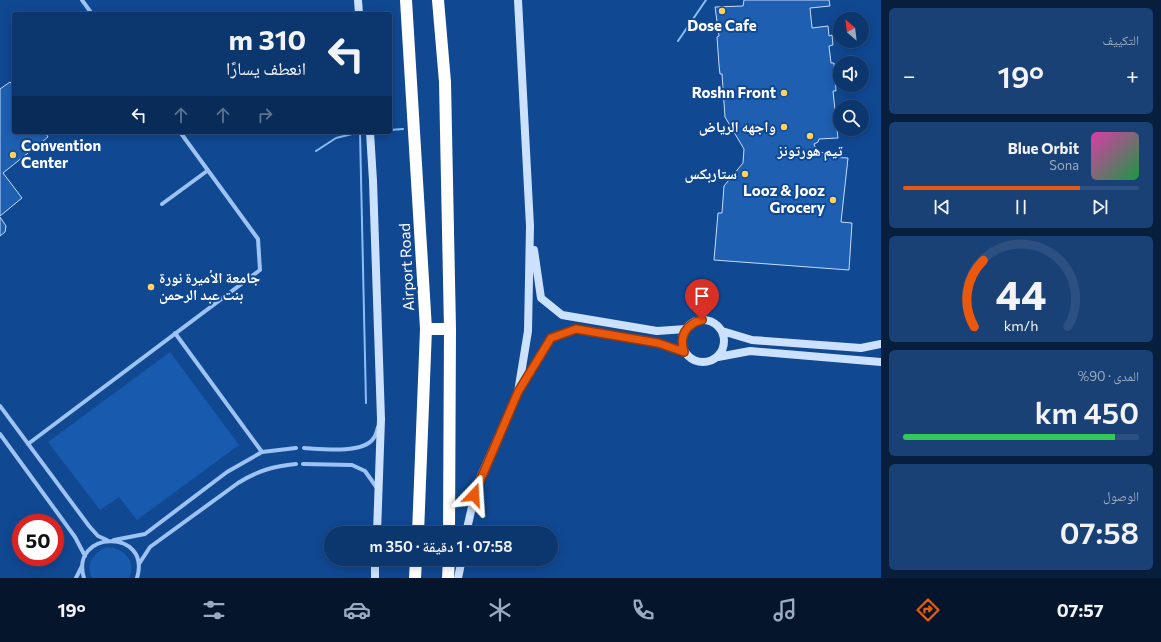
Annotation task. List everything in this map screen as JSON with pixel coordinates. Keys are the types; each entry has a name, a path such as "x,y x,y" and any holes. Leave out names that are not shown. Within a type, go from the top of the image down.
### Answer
{"highway":[{"path":"438,0 445,82 450,330 449,526"},
{"name":"Airport Road","path":"406,3 426,328 418,526"},
{"path":"426,328 450,330"},
{"path":"415,578 416,566"},
{"path":"448,578 449,566"}],"main road":[{"path":"358,0 359,12"},
{"path":"518,0 530,226 528,331 518,392"},
{"path":"370,134 381,419 377,526"},
{"path":"530,226 541,298 562,315 657,331 686,329"},
{"path":"684,352 682,338 686,329 695,322 702,320 716,323 722,331 725,342 724,349 718,357"},
{"path":"468,526 477,485 518,392 551,338 576,329 658,343 684,352 694,361 701,363 708,362 718,357 750,351 881,362"},
{"path":"722,331 752,340 861,348 881,344"},
{"path":"374,578 375,566"},
{"path":"458,578 461,566"}],"street":[{"path":"82,0 91,12"},
{"path":"28,444 260,270 258,239 207,171 204,163 182,134"},
{"path":"162,204 207,171"},
{"path":"175,334 262,452"},
{"path":"0,406 89,526 98,536 107,540 145,534 227,472 262,452 296,448"},
{"path":"304,448 348,449 364,446 373,439 381,419"},
{"path":"0,434 76,537 85,556"},
{"path":"137,578 139,564 150,547 238,483 250,475 273,467 296,464"},
{"path":"303,464 352,465 365,471 379,491"},
{"path":"76,578 85,556 94,546 107,540"},
{"path":"114,540 123,543 130,548 139,564"},
{"path":"83,564 84,578"}],"shaded area":[{"path":"170,352 239,445 137,520 119,497 100,510 48,442"},
{"path":"107,547 119,550 127,556 131,566 129,578 92,578 90,573 90,563 98,552"}],"building":[{"name":"واجهه الرياض","path":"744,0 829,0 830,6 810,8 812,28 828,26 829,36 832,35 833,45 829,46 831,63 833,63 833,136 838,136 838,138 819,139 818,142 814,144 817,152 829,153 829,157 848,158 841,222 852,223 849,270 714,260 718,213 722,213 724,186 743,163 744,149 725,117 722,74 720,74 719,65 717,37 719,36 715,7 743,6"},
{"name":"Convention Center","path":"10,82 12,84 12,134 46,134 48,137 3,173 22,198 0,216 0,89"},
{"path":"0,217 6,226 5,232 0,236"}],"waterway":[{"path":"678,41 706,0"},
{"path":"392,130 403,129"},
{"path":"316,151 336,138 352,134"},
{"path":"360,134 366,403"}],"place":[{"name":"Dose Cafe","path":"722,11"},
{"name":"Roshn Front","path":"784,93"},
{"name":"واجهه الرياض","path":"784,127"},
{"name":"تيم هورتونز","path":"810,136"},
{"name":"Convention Center","path":"13,155"},
{"name":"ستاربكس","path":"745,174"},
{"name":"Looz & Jooz Grocery","path":"833,200"},
{"name":"جامعة الأميرة نورة بنت عبد الرحمن","path":"151,287"}],"route":[{"path":"474,495 518,392 551,338 576,329 658,343 684,352 682,345 684,331 695,322 702,320"}]}
